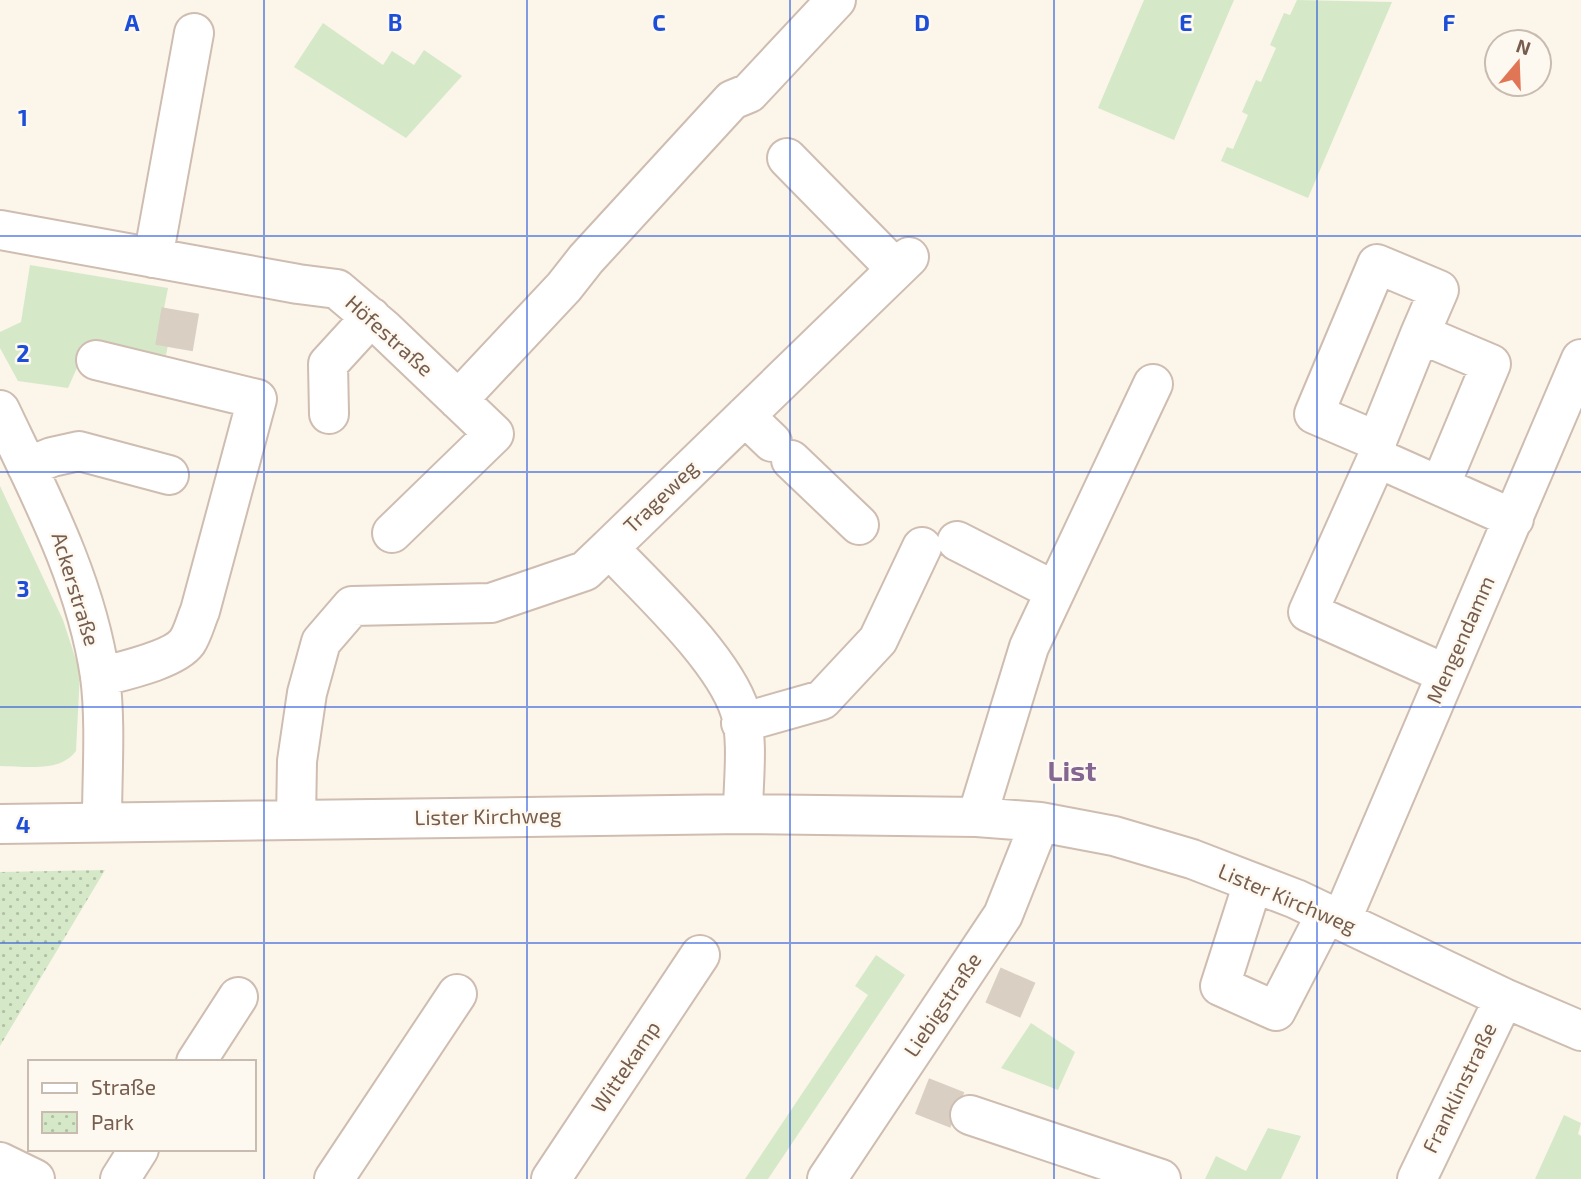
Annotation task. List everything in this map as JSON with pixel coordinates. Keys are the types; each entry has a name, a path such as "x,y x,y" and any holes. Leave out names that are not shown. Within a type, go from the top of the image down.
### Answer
{"street":[{"path":"458,400 732,100 749,93 836,0"},
{"path":"175,272 194,33"},
{"name":"Trageweg","path":"743,814 744,763 740,712 723,675 609,548 902,263 787,158"},
{"name":"Höfestraße","path":"0,230 175,272 337,289 371,317 494,434 392,533"},
{"path":"1446,674 1308,612 1377,449 1439,290 1377,264 1314,414 1377,449 1440,486 1514,519"},
{"path":"329,414 328,364 371,317"},
{"path":"1420,334 1491,364 1440,486"},
{"name":"Mengendamm","path":"1253,883 1220,986 1276,1011 1334,917 1446,674 1581,359"},
{"path":"96,360 172,363 257,399 200,611 187,641 177,651 100,677"},
{"path":"977,817 1029,647 1153,384"},
{"path":"745,416 859,525"},
{"path":"11,441 52,457 79,451 169,475"},
{"name":"Ackerstraße","path":"11,441 54,523 86,613 100,677 102,821"},
{"path":"741,723 822,700 878,640 939,544 1055,591"},
{"path":"296,820 297,761 307,693 321,642 352,606 491,603 585,571 609,548"},
{"name":"Lister Kirchweg","path":"0,824 743,814 977,817 1040,822 1114,836 1192,859 1334,917 1504,998 1581,1031"},
{"name":"Liebigstraße","path":"827,1179 911,1083 981,976 1040,822"},
{"name":"Wittekamp","path":"551,1179 700,955"},
{"path":"334,1179 457,994"},
{"path":"197,1060 239,997"},
{"name":"Franklinstraße","path":"1417,1179 1504,998"},
{"path":"970,1115 1161,1179"},
{"path":"120,1179 138,1151"},
{"path":"0,1162 35,1179"}],"green space":[{"path":"1144,0 1234,0 1174,140 1098,108"},
{"path":"1297,0 1392,2 1308,198 1221,161 1227,147 1233,149 1248,115 1242,112 1256,80 1261,82 1276,48 1270,45 1284,13 1290,15"},
{"path":"323,23 383,65 392,51 414,65 424,50 462,76 406,138 294,67"},
{"path":"30,265 168,288 162,319 168,321 165,333 170,335 166,355 88,343 68,388 18,381 0,348 0,332 21,322"},
{"path":"0,486 63,620 80,672 76,751 61,763 41,767 0,766"},
{"path":"105,870 0,1046 0,872"},
{"path":"876,955 905,975 768,1179 745,1179 868,995 855,986"},
{"path":"1031,1023 1075,1052 1058,1090 1001,1068"},
{"path":"1564,1115 1581,1123 1578,1134 1581,1136 1581,1179 1535,1179"},
{"path":"1268,1128 1301,1136 1281,1179 1205,1179 1216,1156 1246,1171"}],"tunnel":[{"path":"174,348 183,295"},
{"path":"993,985 1041,1006"},
{"path":"922,1096 970,1115"}],"district":[{"name":"List","path":"1072,771"}]}
